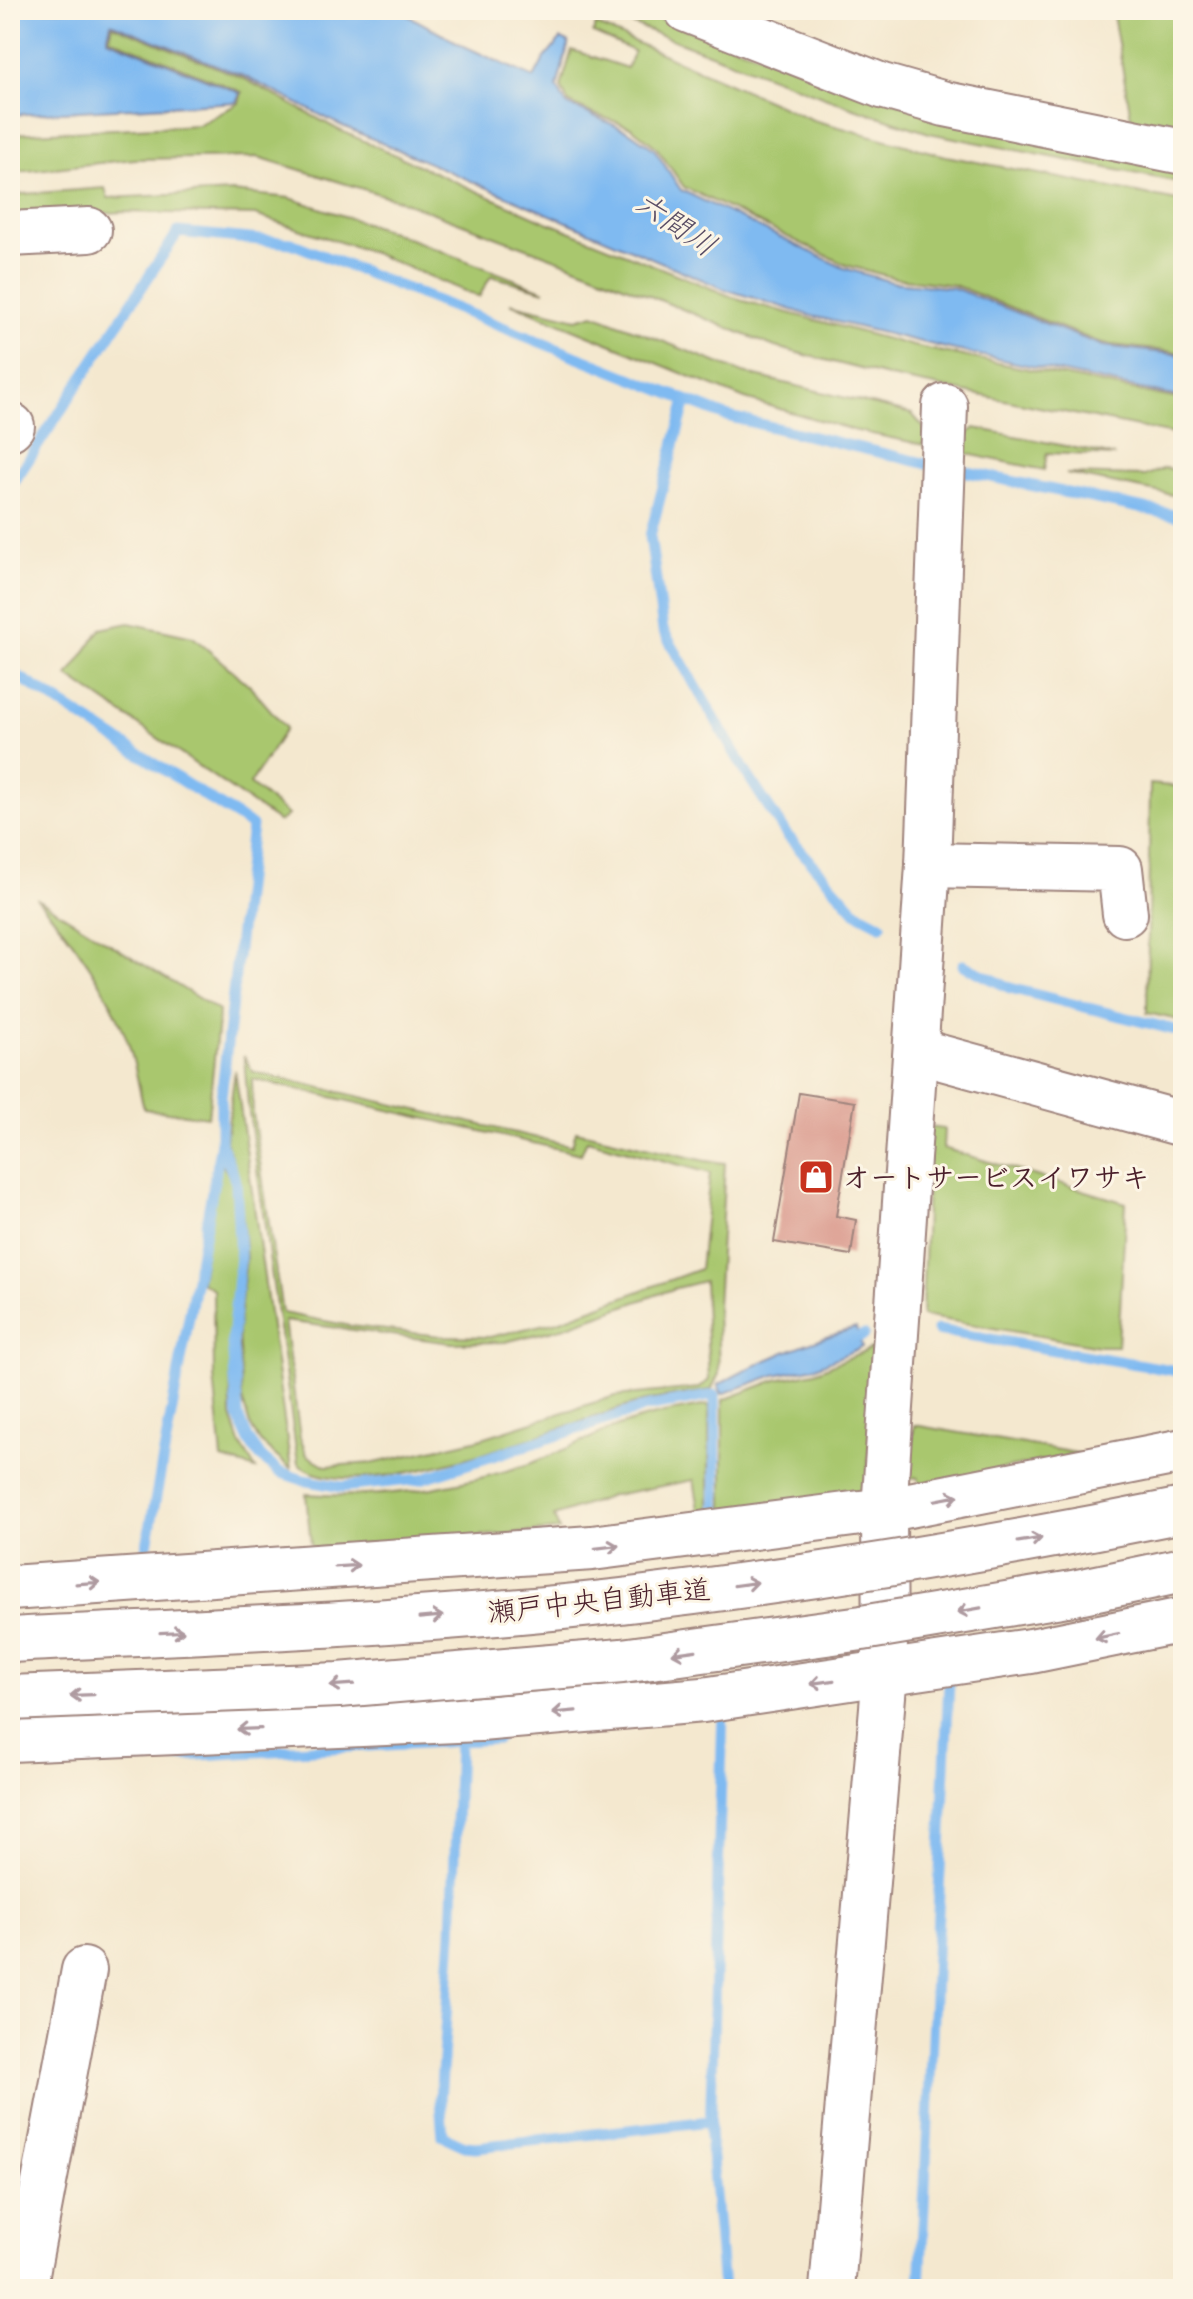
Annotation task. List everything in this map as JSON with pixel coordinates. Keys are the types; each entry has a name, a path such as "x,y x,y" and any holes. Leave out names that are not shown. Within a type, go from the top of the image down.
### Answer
{"main road":[{"path":"687,10 882,86 945,104 1183,152"},
{"path":"10,234 89,230"},
{"path":"832,2289 885,1673 884,1510 928,865 944,425"},
{"path":"928,865 1120,869 1125,914"},
{"path":"917,1051 1183,1124"},
{"path":"10,1588 592,1548 884,1510 1183,1451"},
{"name":"瀬戸中央自動車道","path":"10,1640 339,1625 619,1601 867,1567 1062,1535 1183,1510"},
{"path":"10,1698 339,1685 622,1661 862,1628 1073,1593 1183,1570"},
{"path":"10,1739 480,1719 703,1700 1031,1651 1183,1620"},
{"path":"27,2289 27,2273 84,1970"}],"green space":[{"path":"559,10 631,10 934,115 1183,166 1183,183 929,133 851,107 597,11 585,20"},
{"path":"1112,10 1183,10 1183,137 1133,128"},
{"path":"112,25 243,78 337,129 542,220 740,300 913,346 1183,400 1183,436 895,378 775,347 591,272 399,200 258,157 135,159 10,173 10,134 198,125 239,103 242,92 109,38"},
{"path":"596,25 813,120 946,156 1183,202 1183,353 1103,344 954,285 895,278 846,265 684,187 656,147 631,127 568,102 561,87 572,50 627,68 634,51 593,33"},
{"path":"105,188 108,198 233,192 290,198 392,232 545,291 491,276 479,297 368,251 255,215 123,212 10,220 10,195"},
{"path":"510,303 577,319 594,314 743,373 912,414 925,429 965,436 975,428 1115,456 1047,453 1044,470 853,430 745,399"},
{"path":"1165,468 1183,471 1183,497 1066,474 1145,476"},
{"path":"129,623 193,637 249,685 286,728 250,784 288,815 279,822 68,676 101,629"},
{"path":"1150,784 1183,787 1183,1021 1147,1013"},
{"path":"36,898 219,1011 208,1117 144,1109 129,1046 109,1000 76,946"},
{"path":"244,1056 253,1072 572,1146 576,1131 725,1163 717,1307 719,1374 711,1390 638,1403 515,1444 412,1471 365,1478 326,1476 298,1464 248,1105","holes":["252,1079 581,1154 587,1140 710,1173 700,1269 558,1321 490,1337 440,1336 351,1326 282,1313 253,1114","704,1281 709,1380 699,1388 615,1396 479,1439 375,1463 326,1466 307,1455 300,1438 284,1321 452,1343 505,1342 562,1328"]},
{"path":"235,1070 291,1469 260,1442 250,1425 242,1399 238,1331 246,1258 239,1179 226,1141"},
{"path":"929,1127 944,1129 943,1148 1126,1203 1118,1346 1099,1346 922,1316"},
{"path":"219,1158 232,1181 236,1254 230,1336 231,1416 240,1443 256,1469 222,1459 214,1377 213,1289 201,1282"},
{"path":"874,1347 867,1492 723,1517 723,1400 776,1380 815,1372"},
{"path":"709,1405 709,1514 700,1515 694,1480 614,1495 554,1516 559,1530 316,1548 311,1545 306,1494 391,1493 475,1479 529,1464 630,1422"},
{"path":"914,1425 1082,1454 920,1484 918,1478 909,1477"}],"water":[{"name":"六間川","path":"10,10 398,10 464,46 534,78 544,59 561,39 569,42 557,87 566,104 630,132 654,149 681,190 844,268 892,282 954,288 1103,346 1183,355 1183,398 950,349 812,316 724,289 340,125 244,76 111,23 107,39 240,93 237,102 10,115"},
{"path":"856,1328 862,1347 816,1367 775,1375 722,1394 718,1385 752,1367 802,1345"}],"building":[{"path":"799,1093 855,1102 836,1216 856,1220 851,1255 774,1242"}],"waterway":[{"path":"10,488 178,232 291,243 726,416 932,465"},
{"path":"686,400 650,536 663,630 747,774 786,834 856,912 881,925"},
{"path":"953,469 1183,517"},
{"path":"10,671 252,826 221,1098 221,1143 236,1182 240,1257 232,1341 238,1416 260,1456 279,1472 341,1487 421,1479 646,1407 715,1395 716,1516"},
{"path":"963,965 1010,988 1183,1032"},
{"path":"143,1567 221,1143"},
{"path":"937,1330 1183,1372"},
{"path":"844,1342 864,1335"},
{"path":"920,2289 949,1683"},
{"path":"723,1711 710,2135 723,2289"},
{"path":"10,1762 105,1760 497,1739"},
{"path":"459,1743 452,1935 440,2100 443,2136 465,2146 476,2147 710,2121"}],"place":[{"name":"オートサービスイワサキ","path":"816,1177"}]}
